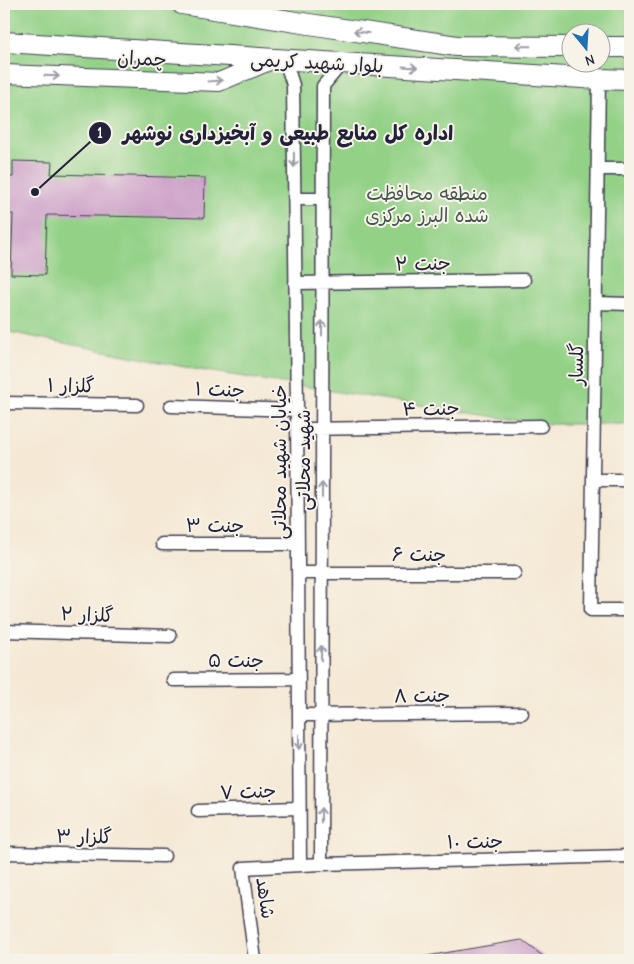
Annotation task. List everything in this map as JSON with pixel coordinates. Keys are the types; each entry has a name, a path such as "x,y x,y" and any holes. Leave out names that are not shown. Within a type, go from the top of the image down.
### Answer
{"main road":[{"name":"بلوار شهید کریمی","path":"185,4 457,46 562,47"},
{"name":"بلوار شهید کریمی","path":"4,42 599,80 630,80"},
{"path":"612,47 630,47"}],"street":[{"name":"چمران","path":"4,74 219,82 280,59"},
{"name":"خیابان شهید محلاتی","path":"280,59 293,85 300,865"},
{"name":"شهید محلاتی","path":"321,864 323,86 342,63"},
{"name":"گلسار","path":"599,80 591,610 630,610"},
{"path":"598,169 630,169"},
{"path":"294,198 322,199"},
{"name":"جنت ۲","path":"296,283 524,280"},
{"path":"596,303 630,304"},
{"name":"گلزار ۱","path":"4,402 137,405"},
{"name":"جنت ۱","path":"171,406 297,410"},
{"name":"جنت ۴","path":"297,429 541,426"},
{"path":"593,480 630,480"},
{"name":"جنت ۳","path":"162,544 298,544"},
{"name":"جنت ۶","path":"298,573 515,573"},
{"name":"گلزار ۲","path":"4,631 170,636"},
{"name":"جنت ۵","path":"173,680 299,678"},
{"name":"جنت ۸","path":"299,715 522,713"},
{"name":"جنت ۷","path":"198,811 299,808"},
{"name":"گلزار ۳","path":"4,853 164,856"},
{"name":"جنت ۱۰","path":"300,865 630,856"},
{"name":"شاهد","path":"255,960 243,868 300,865"}],"path":[{"path":"4,4 4,10"}],"green space":[{"name":"منطقه محافظت شده البرز مرکزی","path":"4,4 630,4 630,424 540,424 200,370 4,331"}],"building":[{"path":"13,161 52,162 51,174 205,178 204,218 47,215 45,275 11,274 13,214 4,214 4,177 13,177"},
{"path":"522,940 548,960 409,959"}],"place":[{"name":"اداره كل منابع طبيعی و آبخيزداری نوشهر","path":"35,192"}]}
